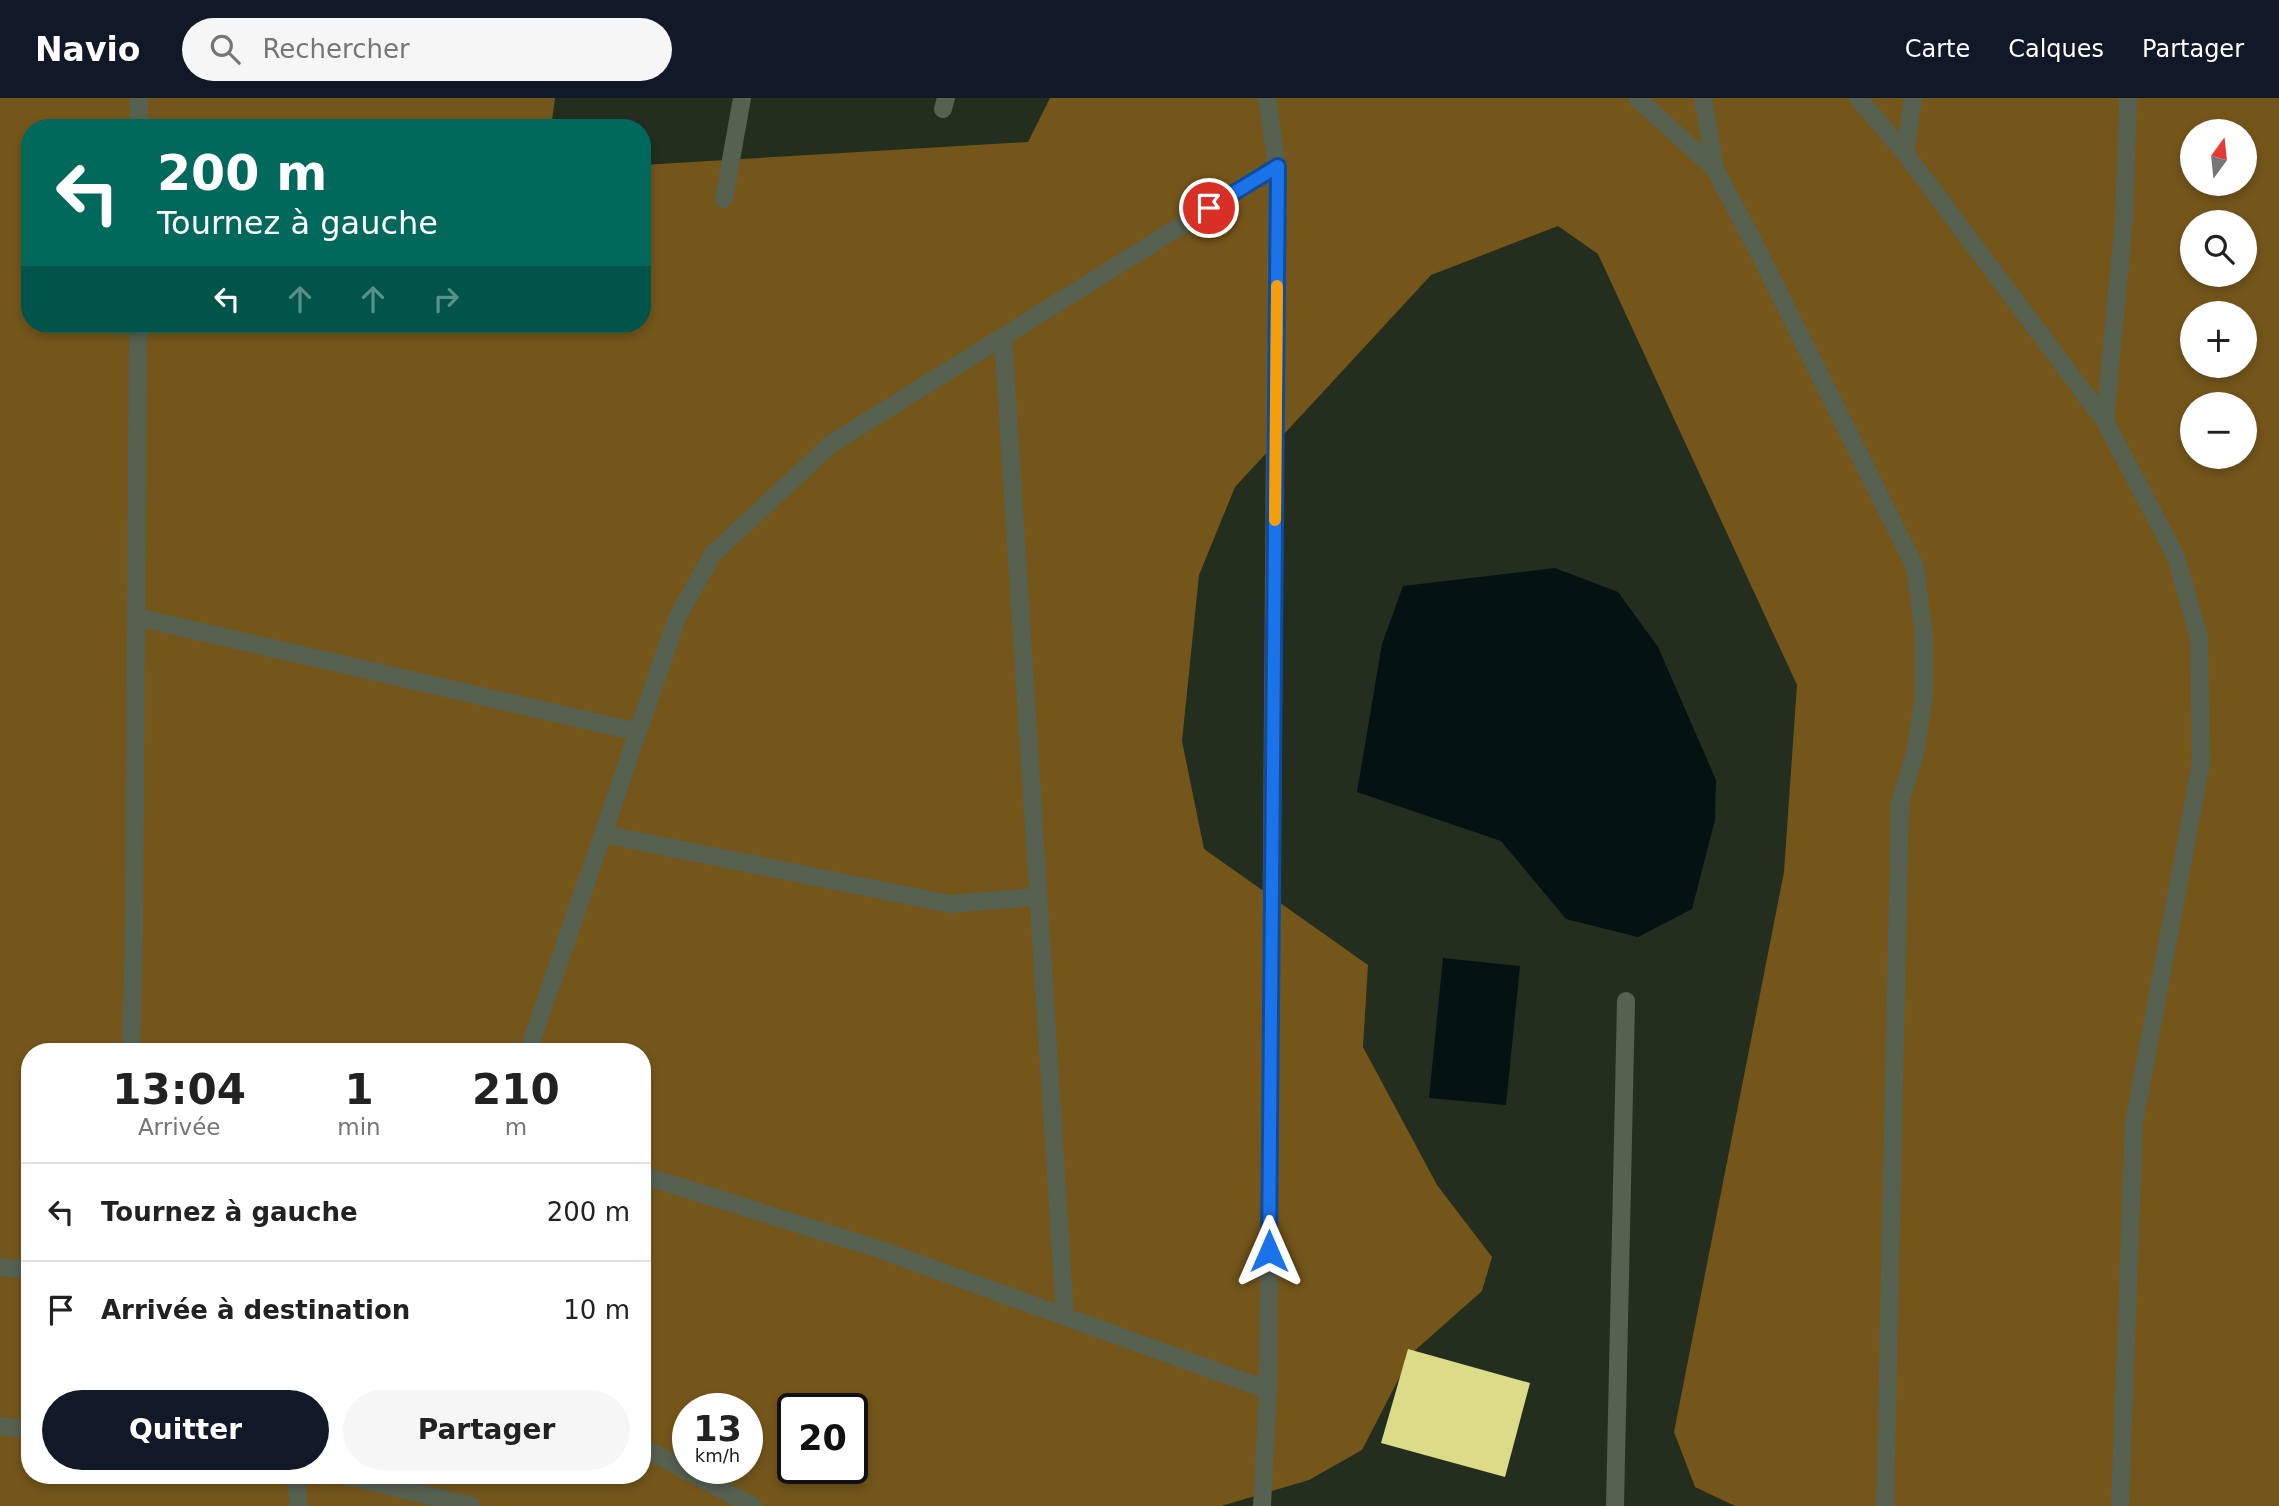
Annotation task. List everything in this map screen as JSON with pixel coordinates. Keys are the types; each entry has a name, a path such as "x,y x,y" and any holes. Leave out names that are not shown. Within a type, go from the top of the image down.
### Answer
{"lane":[{"path":"139,98 139,119"},
{"path":"724,199 741,98"},
{"path":"1262,1506 1268,1390 1278,166 1267,98"},
{"path":"1637,98 1715,169"},
{"path":"1703,98 1715,169 1915,567 1924,636 1922,708 1916,749 1900,803 1885,1506"},
{"path":"1858,98 1905,153 2105,421 2176,557 2199,637 2201,763 2134,1122 2120,1506"},
{"path":"1905,153 1913,98"},
{"path":"2105,421 2124,219 2127,98"},
{"path":"531,1043 677,618 712,555 831,444 1278,166"},
{"path":"135,1043 138,333"},
{"path":"1003,337 1065,1317"},
{"path":"136,617 638,732"},
{"path":"603,834 950,905 1038,897"},
{"path":"1615,1506 1626,1001"},
{"path":"651,1178 881,1250 1268,1390"},
{"path":"0,1267 21,1269"},
{"path":"0,1426 21,1429"},
{"path":"651,1452 753,1506"},
{"path":"296,1484 299,1506"},
{"path":"380,1484 472,1506"}],"shaded area":[{"path":"0,98 555,98 552,119 21,119 21,333 651,333 651,164 1028,142 1050,98 2279,98 2279,1506 1735,1506 1695,1487 1674,1432 1784,872 1797,685 1598,254 1558,226 1431,275 1235,487 1199,575 1182,741 1204,849 1368,965 1363,1047 1437,1185 1492,1257 1482,1291 1412,1353 1362,1450 1309,1480 1221,1506 0,1506"},
{"path":"1555,568 1618,592 1658,647 1716,780 1715,820 1692,909 1638,937 1566,919 1501,841 1357,792 1382,644 1403,586"},
{"path":"1443,958 1520,966 1506,1105 1429,1098"}],"building":[{"path":"1408,1349 1530,1383 1505,1477 1381,1443"}],"slow traffic":[{"path":"1275,520 1277,286"}],"route":[{"path":"1209,208 1278,166 1269,1251"}]}
